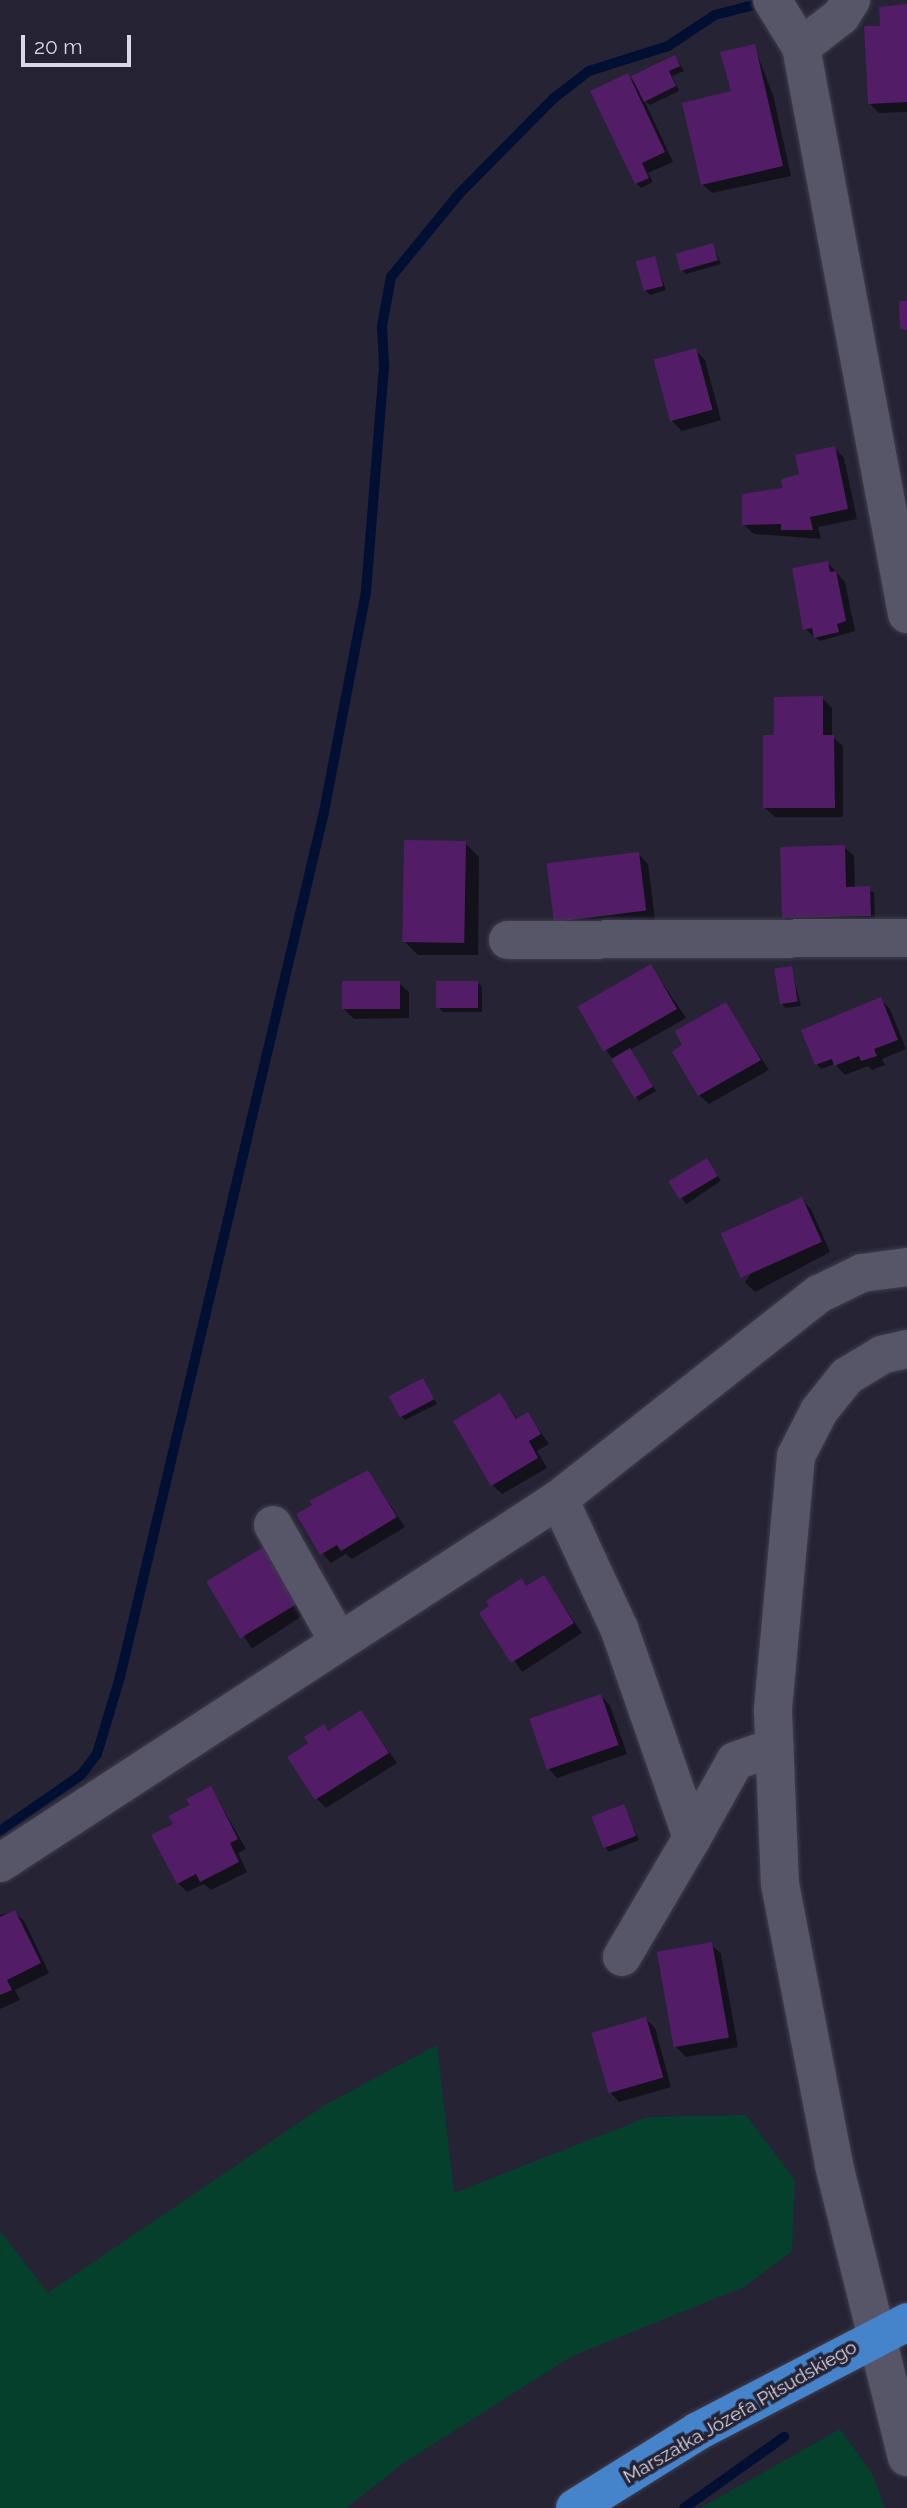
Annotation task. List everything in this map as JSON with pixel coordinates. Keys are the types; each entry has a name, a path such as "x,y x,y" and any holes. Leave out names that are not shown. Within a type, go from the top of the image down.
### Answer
{"highway":[{"name":"Marszałka Józefa Piłsudskiego","path":"575,2508 709,2425 890,2329"}],"street":[{"path":"772,0 801,47 904,573 907,614"},
{"path":"801,47 841,16 851,0"},
{"path":"508,940 907,938"},
{"path":"0,1863 559,1499 819,1294 862,1273 907,1267"},
{"path":"907,1349 882,1355 847,1376 819,1410 796,1457 774,1711 780,1884 822,2108 890,2329 907,2457"},
{"path":"559,1499 619,1628 692,1838"},
{"path":"273,1525 338,1642"},
{"path":"622,1957 735,1760 775,1747"}],"green space":[{"path":"437,2045 454,2193 648,2117 746,2115 795,2180 792,2251 744,2287 572,2356 405,2462 346,2508 0,2508 0,2231 48,2293 325,2105"},
{"path":"840,2429 873,2475 885,2508 700,2508"}],"building":[{"path":"907,4 907,102 868,104 864,26 880,26 879,7"},
{"path":"755,44 783,166 701,185 682,103 731,91 720,52"},
{"path":"675,55 680,66 669,71 676,86 644,102 631,76"},
{"path":"628,73 665,152 642,163 649,178 635,184 590,91"},
{"path":"713,243 718,260 680,271 676,254"},
{"path":"655,256 663,286 644,291 636,261"},
{"path":"899,301 907,301 907,330 900,329"},
{"path":"696,348 713,410 670,421 653,359"},
{"path":"835,446 848,509 810,517 813,530 781,530 781,524 742,525 742,494 782,488 781,479 799,474 795,455"},
{"path":"828,561 830,572 836,571 846,621 837,624 839,632 814,638 812,628 803,630 792,568"},
{"path":"823,696 823,735 834,735 835,808 763,808 763,735 774,735 774,697"},
{"path":"404,840 466,841 464,943 402,942"},
{"path":"845,845 846,887 870,886 871,916 782,918 780,847"},
{"path":"639,852 646,911 554,922 547,863"},
{"path":"651,964 677,1009 603,1052 577,1006"},
{"path":"792,966 798,1002 780,1004 774,969"},
{"path":"342,981 400,981 400,1009 342,1009"},
{"path":"436,981 478,981 478,1008 436,1008"},
{"path":"881,997 898,1040 874,1049 877,1056 861,1061 859,1056 834,1066 832,1059 815,1065 801,1030"},
{"path":"726,1002 761,1060 698,1096 672,1052 682,1045 675,1031"},
{"path":"630,1048 653,1087 634,1098 611,1059"},
{"path":"707,1158 718,1176 679,1199 668,1181"},
{"path":"802,1197 822,1242 741,1278 721,1233"},
{"path":"423,1378 434,1399 400,1418 389,1396"},
{"path":"500,1393 516,1419 528,1412 541,1434 529,1441 538,1458 491,1486 453,1421"},
{"path":"368,1470 397,1517 341,1551 337,1545 320,1555 296,1514 312,1505 309,1501"},
{"path":"267,1545 301,1602 240,1638 206,1582"},
{"path":"544,1575 574,1623 511,1663 479,1613 489,1606 486,1601 522,1578 526,1586"},
{"path":"601,1694 619,1745 547,1770 529,1719"},
{"path":"361,1710 389,1753 315,1800 287,1757 308,1743 304,1737 324,1724 328,1731"},
{"path":"211,1786 238,1839 230,1843 239,1862 200,1882 196,1874 177,1884 151,1835 173,1824 168,1816 190,1805 186,1799"},
{"path":"624,1804 636,1836 604,1848 591,1817"},
{"path":"15,1910 41,1963 7,1980 12,1990 0,1995 0,1917"},
{"path":"712,1942 729,2038 674,2047 657,1952"},
{"path":"646,2017 663,2078 609,2093 591,2033"}],"waterway":[{"path":"0,1831 81,1775 97,1754 120,1677 324,812 366,591 384,365 382,326 391,277 458,195 554,98 589,71 668,46 715,15 761,3"},
{"path":"684,2508 784,2437"}]}
